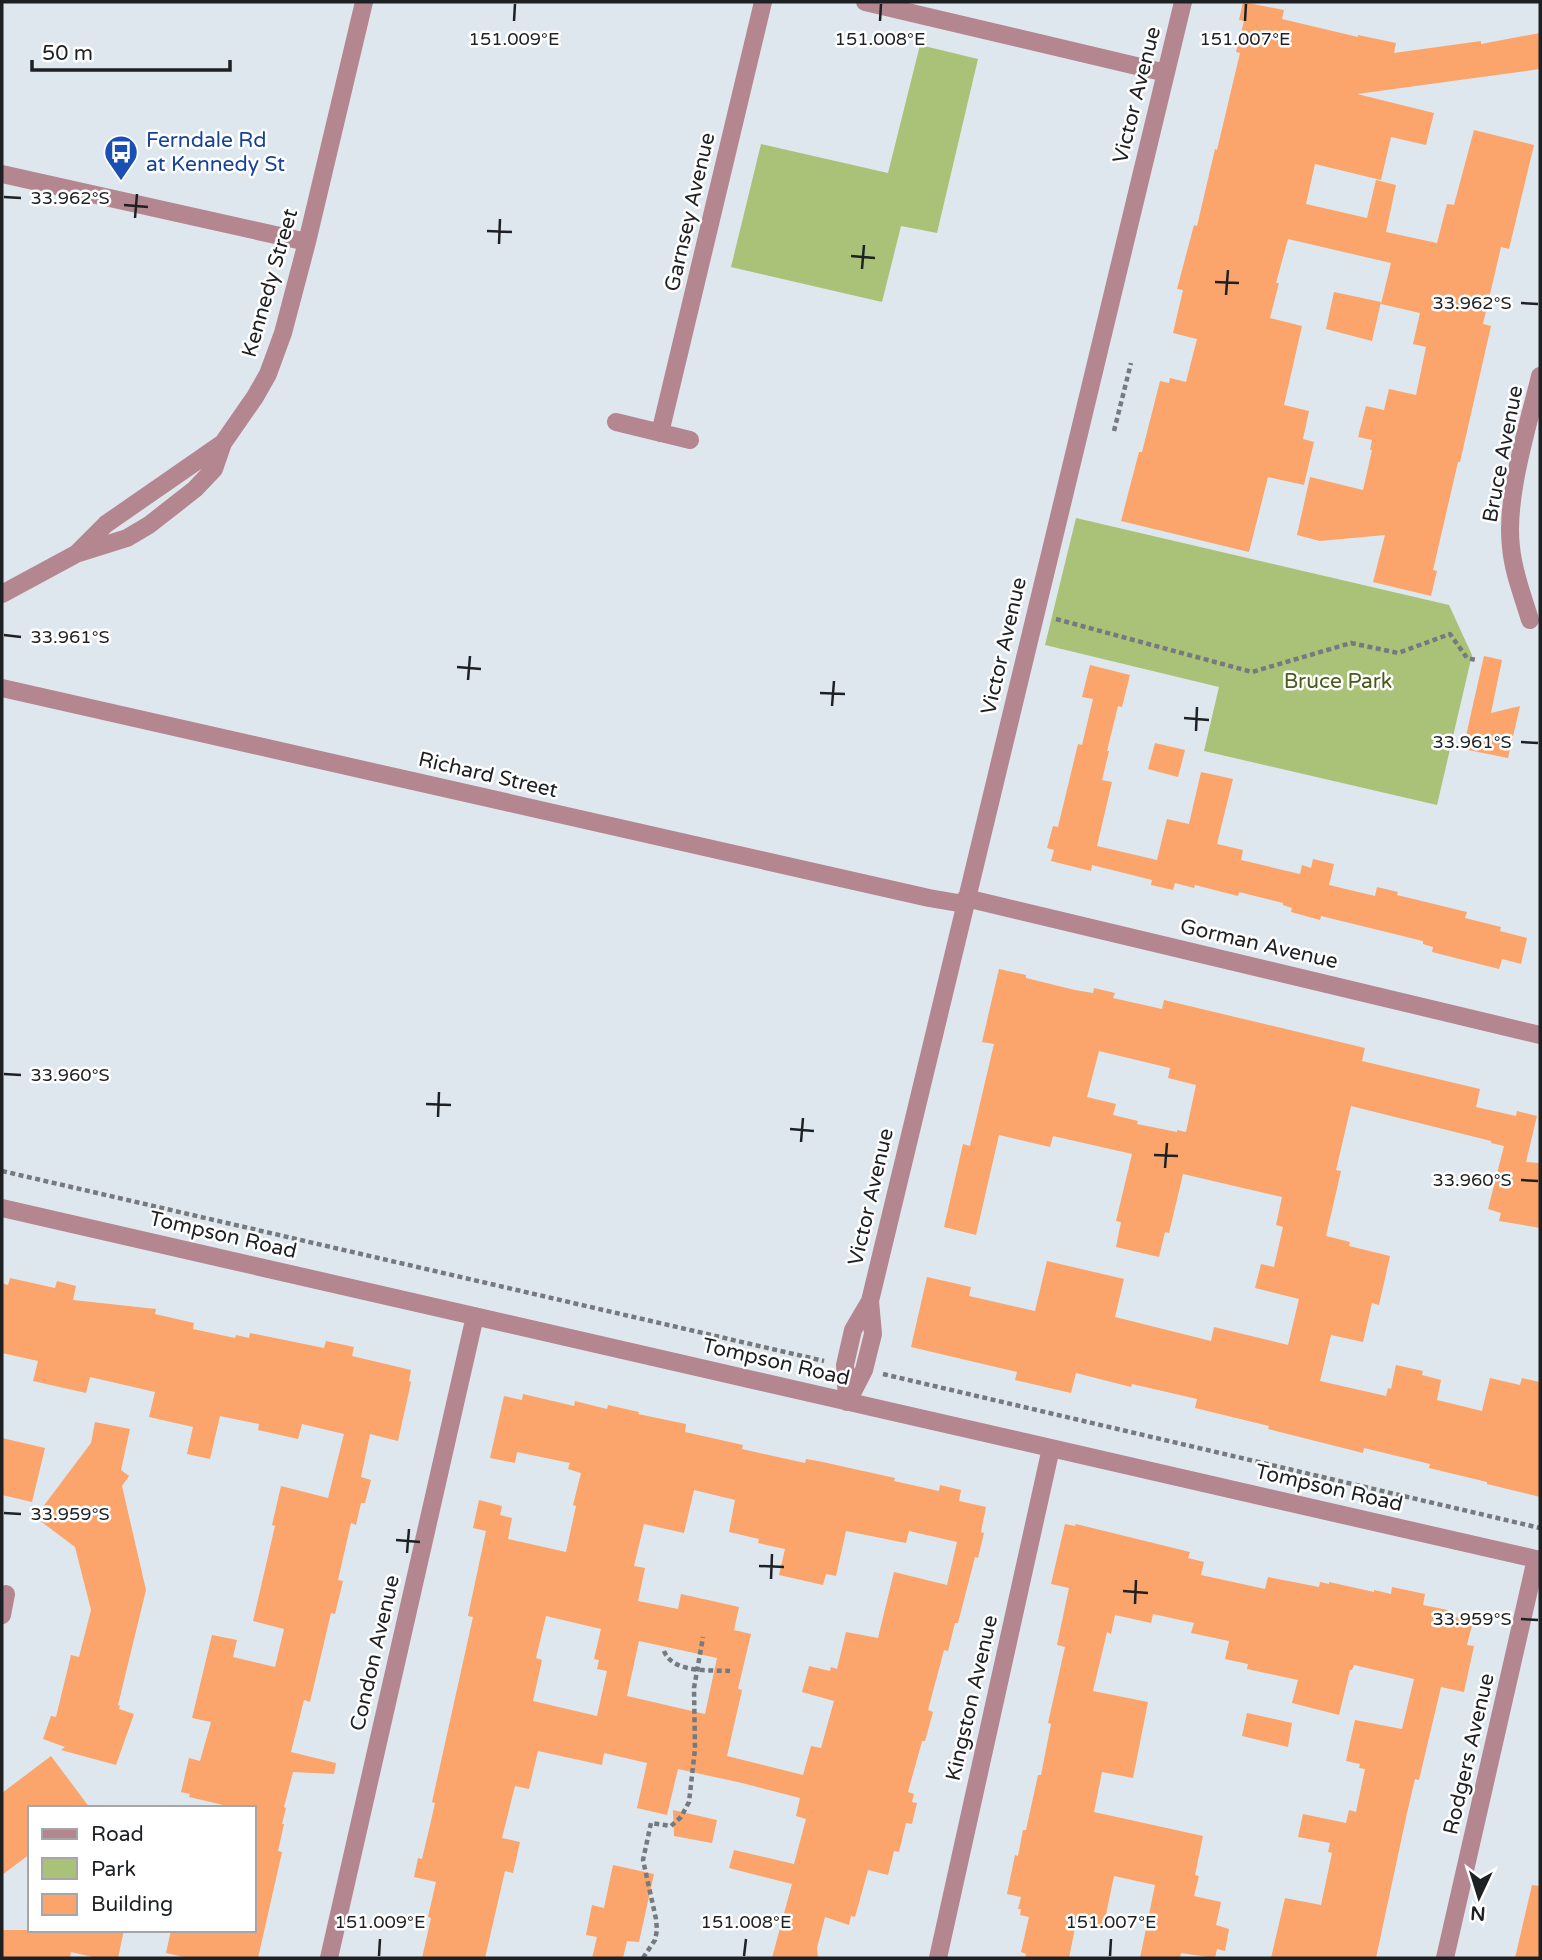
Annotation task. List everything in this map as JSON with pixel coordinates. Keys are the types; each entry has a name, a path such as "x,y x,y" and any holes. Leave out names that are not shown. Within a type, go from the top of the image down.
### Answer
{"street":[{"name":"Kennedy Street","path":"2,594 76,554 127,538 172,508 214,470 223,443 268,374 283,333 364,2"},
{"name":"Garnsey Avenue","path":"660,433 764,2"},
{"path":"865,2 1166,73"},
{"name":"Victor Avenue","path":"847,1402 845,1365 853,1331 870,1301 1183,2"},
{"path":"2,174 307,242"},
{"name":"Bruce Avenue","path":"1530,620 1514,568 1510,545 1510,518 1540,376"},
{"path":"615,422 690,440"},
{"name":"Kennedy Street","path":"76,554 106,524 223,443"},
{"name":"Richard Street","path":"2,688 915,895 965,901"},
{"name":"Gorman Avenue","path":"965,901 1540,1035"},
{"name":"Tompson Road","path":"2,1208 1538,1560"},
{"name":"Victor Avenue","path":"847,1402 864,1370 873,1334 870,1301"},
{"name":"Condon Avenue","path":"329,1958 475,1316"},
{"name":"Kingston Avenue","path":"938,1958 1051,1448"},
{"name":"Rodgers Avenue","path":"1445,1958 1538,1560"}],"path":[{"path":"1114,431 1131,363"},
{"path":"1035,614 1252,672 1351,643 1398,653 1450,634 1467,658 1476,660"},
{"path":"2,1171 845,1365"},
{"path":"864,1370 1540,1528"},
{"path":"643,1958 655,1940 657,1924 643,1860 651,1822 671,1826 681,1817 689,1802 695,1749 694,1688 704,1637"},
{"path":"664,1651 671,1662 730,1671"}],"green space":[{"path":"920,45 978,59 937,233 901,226 882,302 731,267 761,144 888,173"},
{"name":"Bruce Park","path":"1076,518 1449,605 1472,655 1437,805 1204,751 1219,687 1045,645"}],"building":[{"path":"1243,2 1284,10 1282,19 1396,43 1394,53 1481,41 1481,44 1540,33 1540,69 1357,94 1434,113 1426,145 1391,137 1381,180 1315,164 1306,204 1367,218 1376,180 1396,185 1386,232 1437,243 1447,204 1454,205 1474,130 1534,145 1509,249 1501,247 1483,324 1491,326 1433,570 1437,571 1431,596 1373,582 1385,535 1320,541 1297,535 1310,477 1363,490 1372,450 1372,440 1358,437 1366,406 1384,410 1389,389 1416,395 1426,347 1413,344 1420,313 1381,304 1391,263 1288,239 1270,318 1302,326 1284,405 1309,411 1303,439 1314,442 1304,485 1268,477 1249,552 1121,521 1160,381 1169,383 1170,378 1186,382 1197,339 1173,333 1183,290 1177,289 1194,225 1197,226 1240,53 1236,52 1244,21 1239,20"},
{"path":"1334,292 1381,302 1372,341 1326,329"},
{"path":"1484,656 1502,660 1491,713 1520,706 1508,758 1463,749"},
{"path":"1090,665 1130,675 1122,707 1118,706 1107,751 1102,780 1112,782 1097,846 1157,860 1167,819 1189,824 1201,772 1233,779 1217,844 1243,850 1241,860 1300,874 1302,865 1311,868 1313,859 1334,864 1329,885 1375,896 1377,887 1398,892 1397,895 1467,912 1465,918 1501,927 1500,931 1527,938 1521,964 1502,959 1499,969 1432,952 1433,947 1423,944 1423,941 1321,916 1320,920 1291,912 1292,908 1283,903 1239,892 1238,896 1175,883 1173,890 1151,885 1152,880 1092,865 1091,871 1051,861 1054,850 1047,848 1053,826 1058,827 1078,744 1082,745 1093,699 1082,697"},
{"path":"1155,743 1185,750 1178,777 1148,769"},
{"path":"999,969 1075,990 1093,993 1094,988 1115,993 1113,998 1162,1009 1164,1000 1365,1048 1362,1061 1480,1089 1476,1107 1516,1116 1517,1111 1537,1116 1526,1162 1540,1163 1540,1228 1499,1221 1501,1213 1488,1209 1504,1146 1351,1106 1336,1170 1341,1171 1326,1236 1350,1242 1349,1246 1390,1256 1379,1305 1372,1303 1363,1342 1331,1335 1320,1381 1386,1396 1388,1388 1391,1389 1396,1365 1423,1371 1422,1375 1441,1380 1437,1400 1482,1411 1490,1378 1520,1385 1522,1378 1540,1382 1540,1497 1429,1468 1430,1464 1364,1448 1363,1453 1268,1429 1269,1426 1195,1408 1197,1399 1132,1384 1131,1387 1076,1373 1071,1393 1015,1380 1017,1372 911,1347 927,1277 971,1287 969,1296 1035,1311 1047,1261 1124,1279 1115,1317 1211,1341 1214,1327 1288,1345 1299,1299 1255,1288 1261,1264 1274,1267 1283,1227 1276,1225 1282,1197 1183,1174 1169,1233 1165,1232 1159,1257 1116,1247 1121,1222 1116,1221 1132,1154 1053,1136 1050,1147 999,1135 976,1235 944,1227 963,1144 970,1146 994,1044 982,1042","holes":["1099,1051 1170,1068 1168,1078 1196,1085 1186,1132 1137,1124 1138,1121 1113,1115 1116,1104 1087,1097"]},
{"path":"10,1278 55,1288 57,1281 76,1286 73,1300 156,1309 155,1314 194,1323 193,1329 235,1338 236,1335 249,1338 250,1333 324,1348 326,1341 354,1347 352,1356 411,1370 411,1382 398,1441 370,1434 361,1477 371,1480 365,1503 361,1503 356,1525 351,1523 338,1580 343,1581 335,1614 331,1613 310,1702 304,1700 291,1752 336,1763 334,1774 293,1772 284,1807 284,1824 278,1851 282,1852 258,1958 188,1958 166,1953 171,1932 256,1932 256,1806 227,1806 189,1797 190,1794 181,1792 189,1758 200,1761 211,1722 192,1718 212,1635 237,1640 233,1657 275,1667 284,1629 253,1621 275,1526 272,1525 281,1486 328,1498 344,1434 302,1424 298,1439 258,1430 259,1424 220,1416 210,1459 187,1454 193,1427 149,1417 155,1392 90,1377 86,1393 33,1381 38,1361 2,1353 2,1283 8,1285"},
{"path":"523,1394 574,1406 575,1401 607,1409 608,1405 639,1412 638,1414 686,1424 685,1432 743,1445 742,1449 805,1463 806,1459 818,1461 939,1491 940,1485 961,1490 959,1501 986,1507 978,1558 975,1557 948,1651 944,1650 928,1710 933,1712 908,1792 914,1794 912,1802 917,1803 912,1824 906,1823 899,1852 894,1851 888,1875 868,1870 855,1917 851,1916 849,1925 825,1917 817,1948 818,1958 772,1958 792,1884 729,1868 734,1850 794,1864 806,1819 796,1816 800,1798 678,1769 667,1815 637,1808 647,1763 604,1753 602,1765 538,1751 529,1789 515,1786 502,1838 520,1842 513,1873 505,1871 485,1958 422,1958 436,1882 414,1877 418,1858 422,1859 431,1821 435,1803 432,1802 473,1617 468,1616 486,1531 473,1528 479,1500 502,1506 500,1515 512,1518 508,1539 566,1552 576,1506 573,1505 581,1473 568,1469 570,1463 517,1452 515,1463 490,1458 504,1396 522,1400","holes":["694,1490 735,1500 729,1532 759,1539 758,1543 785,1549 779,1575 823,1585 826,1574 836,1576 846,1531 906,1543 909,1531 957,1542 947,1585 894,1572 878,1638 846,1632 837,1669 831,1667 830,1671 809,1666 802,1692 834,1701 821,1748 811,1746 803,1775 727,1756 742,1690 738,1689 751,1634 734,1630 739,1607 681,1594 678,1609 638,1601 645,1568 634,1566 644,1524 684,1533","546,1616 601,1629 594,1659 599,1660 597,1669 607,1671 597,1716 533,1701 542,1660 536,1658","639,1641 717,1658 705,1714 627,1696"]},
{"path":"95,1422 130,1429 121,1470 129,1476 122,1486 146,1590 118,1705 119,1709 134,1714 116,1765 61,1750 65,1747 43,1739 51,1716 56,1717 71,1655 79,1657 91,1610 75,1547 39,1520 39,1512 91,1443"},
{"path":"2,1438 45,1448 32,1502 2,1495"},
{"path":"1065,1524 1076,1524 1190,1552 1188,1558 1204,1562 1201,1575 1265,1589 1268,1577 1319,1587 1320,1582 1329,1582 1391,1594 1392,1587 1425,1594 1423,1605 1448,1610 1447,1615 1473,1621 1467,1645 1474,1646 1464,1692 1441,1687 1419,1780 1415,1779 1376,1958 1271,1958 1285,1898 1321,1905 1332,1853 1328,1852 1330,1843 1298,1837 1303,1814 1346,1823 1349,1810 1356,1812 1365,1769 1359,1768 1360,1764 1346,1761 1355,1720 1402,1729 1414,1679 1354,1665 1350,1670 1339,1715 1292,1703 1298,1680 1247,1669 1248,1664 1225,1659 1229,1641 1191,1633 1194,1623 1153,1614 1151,1623 1115,1615 1111,1634 1107,1632 1093,1691 1148,1702 1133,1778 1102,1772 1094,1812 1203,1836 1195,1875 1199,1876 1194,1896 1221,1902 1216,1925 1229,1929 1225,1951 1217,1949 1215,1958 1181,1953 1180,1958 1140,1958 1155,1885 1114,1876 1103,1929 1076,1923 1069,1958 1025,1958 1026,1954 1021,1952 1029,1917 1020,1915 1021,1909 1018,1909 1021,1897 1007,1894 1015,1855 1018,1856 1038,1775 1041,1775 1051,1724 1048,1723 1065,1647 1057,1645 1069,1588 1051,1584"},
{"path":"1247,1713 1292,1723 1288,1747 1242,1736"},
{"path":"51,1756 88,1806 28,1806 28,1856 2,1875 2,1793"},
{"path":"673,1810 717,1820 712,1843 674,1836"},
{"path":"613,1865 654,1874 639,1942 627,1941 623,1958 592,1958 597,1937 586,1935 592,1905 604,1908"},
{"path":"1532,1885 1540,1886 1540,1958 1515,1958"},
{"path":"2,1930 124,1932 118,1958 97,1958 71,1952 70,1958 2,1958"}],"place":[{"name":"Ferndale Rd at Kennedy St","path":"121,182"}]}
